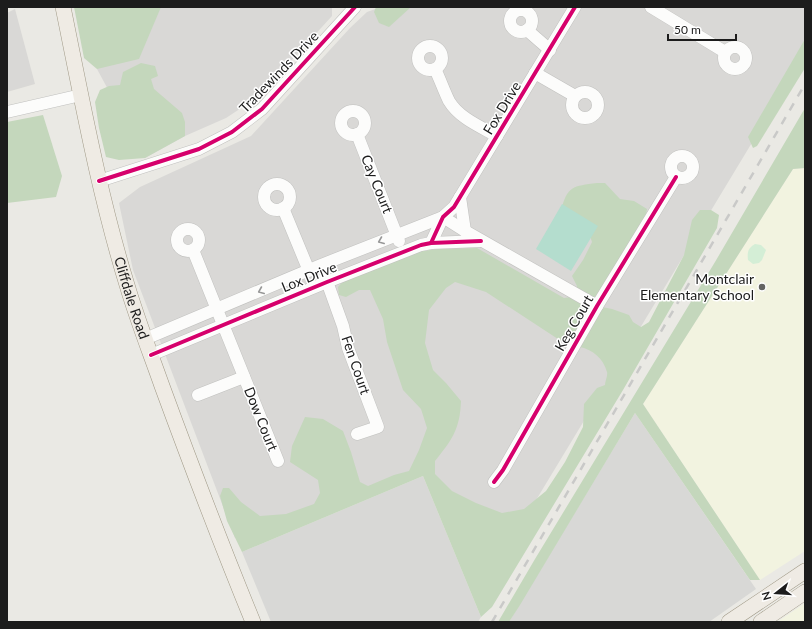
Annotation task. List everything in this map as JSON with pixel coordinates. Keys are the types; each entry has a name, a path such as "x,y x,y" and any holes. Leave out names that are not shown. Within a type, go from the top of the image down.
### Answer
{"main road":[{"name":"Cliffdale Road","path":"63,7 99,181 126,283 191,466 253,622"},
{"path":"729,622 805,571"},
{"path":"761,622 805,592"}],"street":[{"name":"Tradewinds Drive","path":"99,181 199,149 232,132 262,109 355,7"},
{"name":"Fox Drive","path":"443,217 454,207 576,7"},
{"path":"651,7 725,52"},
{"path":"526,30 550,50"},
{"path":"435,69 449,101 454,108 471,122 497,136"},
{"path":"535,73 575,96"},
{"path":"7,112 81,95"},
{"name":"Cay Court","path":"357,134 403,252"},
{"name":"Keg Court","path":"494,482 503,470 597,306 676,177"},
{"path":"460,197 465,232"},
{"path":"283,208 309,271"},
{"path":"431,243 443,217 465,232 597,306"},
{"name":"Lox Drive","path":"145,339 321,265 443,217"},
{"name":"Lox Drive","path":"151,355 327,282 421,245 481,240"},
{"name":"Dow Court","path":"193,250 278,461"},
{"path":"321,265 327,282"},
{"name":"Fen Court","path":"327,282 343,326 348,348 378,427 357,434"},
{"name":"Dow Court","path":"198,395 244,377"}],"shaded area":[{"path":"74,7 161,7 139,59 97,69 84,58"},
{"path":"96,7 332,7 332,16 258,97 226,118 185,136 145,158 97,69"},
{"path":"376,7 411,7 389,27 379,23 374,12"},
{"path":"381,7 805,7 805,55 495,568 425,467 235,538 133,270 119,203 140,187 251,136 350,28 367,12"},
{"path":"15,9 35,84 7,92 7,13"},
{"path":"805,39 805,68 757,146 753,148 748,137"},
{"path":"141,63 155,66 158,76 151,79 154,89 182,113 185,122 185,136 145,158 119,160 106,157 95,102 100,90 109,86 120,85 123,72"},
{"path":"805,108 805,168 793,169 643,404 760,580 750,580 635,413 509,622 498,622 715,262"},
{"path":"43,115 62,176 56,197 7,203 7,122"},
{"name":"Montclair Elementary School","path":"805,168 805,551 760,580 643,404 793,169"},
{"path":"605,183 620,199 634,201 647,209 646,215 582,325 572,338 561,341 486,292 455,282 446,288 429,310 425,343 433,370 461,401 457,427 446,447 435,461 435,474 452,491 476,503 502,513 524,509 546,491 565,462 583,427 584,404 597,388 605,385 607,374 603,363 597,355 580,347 602,307 629,315 633,322 641,327 649,322 684,255 692,220 700,210 711,210 719,215 717,228 623,390 492,607 481,617 423,476 242,552 227,521 220,496 223,488 229,488 241,502 260,516 286,514 314,504 320,493 318,480 290,462 292,446 305,417 323,419 343,431 360,482 368,486 394,475 409,471 419,450 427,428 421,409 403,390 387,342 383,319 370,290 359,290 346,297 339,295 338,287 346,278 415,252 438,249 477,248 564,298 571,297 577,286 572,276 583,260 592,242 588,230 561,211 566,196 572,189 582,185"},
{"path":"755,244 761,245 766,250 762,260 759,263 753,264 748,260 748,250"},
{"path":"635,413 756,589 709,622 509,622"},
{"path":"423,476 481,617 478,622 271,622 242,552"},
{"path":"805,603 805,622 777,622"}],"green space":[{"path":"562,204 598,226 571,271 536,249"}],"railway":[{"path":"492,622 805,84"}],"cycle path":[{"path":"99,181 199,149 232,132 262,109 355,7"},
{"path":"431,243 443,217 454,207 575,7"},
{"path":"494,482 503,470 597,306 676,177"},
{"path":"151,355 327,282 421,245 431,243 481,241"}],"place":[{"name":"Montclair Elementary School","path":"762,287"}]}
